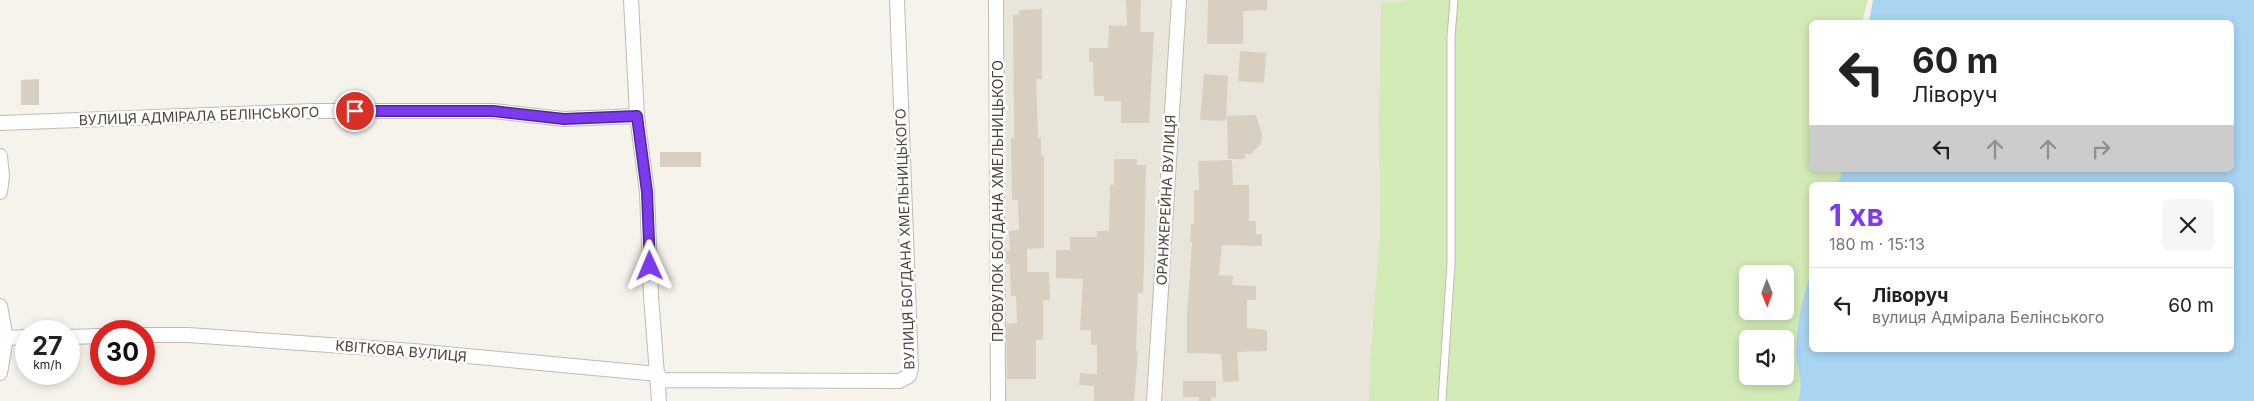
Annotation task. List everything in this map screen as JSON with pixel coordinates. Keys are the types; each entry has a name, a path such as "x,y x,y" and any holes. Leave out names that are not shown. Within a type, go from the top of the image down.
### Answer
{"street":[{"path":"631,0 637,116 647,192 651,296 659,401"},
{"name":"ВУЛИЦЯ БОГДАНА ХМЕЛЬНИЦЬКОГО","path":"658,377 899,381 909,376 911,368 897,0"},
{"name":"ПРОВУЛОК БОГДАНА ХМЕЛЬНИЦЬКОГО","path":"996,0 998,401"},
{"name":"ОРАНЖЕРЕЙНА ВУЛИЦЯ","path":"1154,401 1179,0"},
{"name":"ВУЛИЦЯ АДМІРАЛА БЕЛІНСЬКОГО","path":"0,123 315,111 493,111 564,119 637,116"},
{"path":"0,156 2,176 0,192"},
{"path":"0,308 6,338 0,373"},
{"name":"КВІТКОВА ВУЛИЦЯ","path":"155,336 188,335 395,350 658,377"},
{"path":"6,338 15,338"}],"lane":[{"path":"1442,401 1451,263 1451,37 1454,0"}],"shaded area":[{"path":"1002,0 1174,0 1149,401 1000,401"},
{"path":"1184,0 1406,0 1406,2 1381,2 1380,231 1370,359 1369,401 1159,401"}],"green space":[{"path":"1406,0 1868,0 1863,20 1809,20 1809,172 1842,172 1838,182 1809,182 1809,279 1803,298 1796,349 1802,382 1798,401 1369,401 1370,359 1380,231 1381,2 1405,2"}],"water":[{"path":"1873,0 2254,0 2254,401 1798,401 1801,386 1796,358 1797,331 1800,311 1809,279 1809,352 2234,352 2234,182 1838,182 1842,172 2234,172 2234,20 1869,20"}],"building":[{"path":"1126,0 1141,0 1140,32 1154,32 1149,123 1121,123 1121,101 1104,101 1104,96 1094,96 1093,62 1089,62 1089,48 1108,48 1109,25 1127,26"},
{"path":"1208,0 1267,0 1267,10 1243,11 1243,44 1207,44"},
{"path":"1042,9 1042,79 1036,79 1038,138 1041,138 1041,156 1044,155 1044,248 1027,249 1027,272 1049,272 1050,300 1043,300 1043,340 1036,340 1036,379 1007,379 1006,324 1017,323 1016,296 1011,296 1010,264 1006,264 1006,251 1010,251 1009,231 1019,230 1018,200 1012,200 1011,138 1014,138 1013,15 1019,15 1019,10"},
{"path":"1240,51 1266,53 1264,83 1238,81"},
{"path":"1204,74 1228,76 1226,121 1200,120"},
{"path":"39,79 39,105 21,105 21,80"},
{"path":"1256,115 1262,134 1261,144 1251,154 1245,154 1245,159 1228,159 1227,116"},
{"path":"660,152 701,152 701,167 660,167"},
{"path":"1114,159 1137,159 1137,165 1146,165 1143,293 1138,293 1136,351 1138,351 1134,401 1094,401 1094,386 1079,385 1080,373 1097,374 1097,345 1091,345 1091,330 1080,330 1083,279 1056,278 1056,250 1070,250 1070,237 1097,237 1097,231 1109,231 1110,185 1114,185"},
{"path":"1232,160 1233,185 1249,185 1249,221 1256,221 1256,234 1262,234 1262,246 1222,245 1219,275 1233,276 1232,285 1256,286 1256,300 1247,300 1247,328 1267,330 1267,351 1237,352 1239,381 1223,382 1221,354 1187,353 1187,315 1192,242 1190,242 1191,224 1194,224 1194,190 1199,190 1198,161"},
{"path":"1183,381 1216,381 1216,397 1211,397 1211,401 1199,401 1199,397 1183,397"}],"route":[{"path":"355,111 493,111 564,119 637,116 643,150 647,192 650,266"}]}
